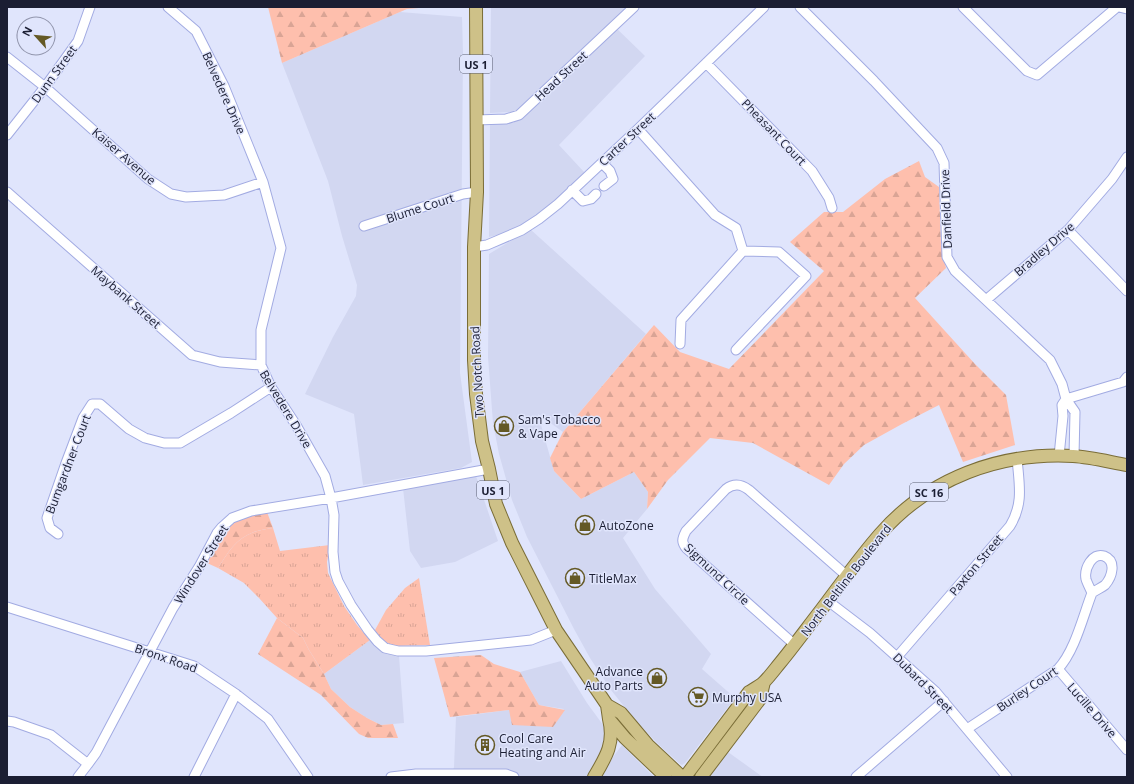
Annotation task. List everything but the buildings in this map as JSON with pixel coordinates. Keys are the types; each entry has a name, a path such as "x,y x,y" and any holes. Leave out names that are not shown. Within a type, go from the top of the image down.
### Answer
{"main road":[{"name":"Two Notch Road","path":"476,7 477,192 474,247 475,387 482,441 496,504 512,543 556,630 607,706 610,719 625,738 677,776"},
{"name":"North Beltline Boulevard","path":"677,776 750,692 764,682 881,533 901,513 924,495 949,480 961,475 987,465 1017,458 1038,456 1074,456 1127,465"},
{"path":"702,777 760,699 764,682"},
{"name":"Two Notch Road","path":"607,706 620,713 677,776"},
{"path":"606,757 612,730 610,719"},
{"path":"594,777 606,757 625,738"}],"street":[{"name":"Dunn Street","path":"7,135 45,87 78,41 90,7"},
{"name":"Belvedere Drive","path":"168,7 196,31 224,86 263,182 281,248 261,330 260,365 271,387 296,425 325,476 332,498 334,567 338,581 351,605 377,641 385,648 398,651 426,651 516,642 531,640 556,630"},
{"name":"Head Street","path":"476,120 506,119 519,115 634,7"},
{"name":"Carter Street","path":"474,247 487,245 522,230 540,219 638,129 764,7"},
{"name":"Danfield Drive","path":"800,7 874,81 937,148 944,163 947,258 955,271 1050,360 1062,384 1066,399 1075,412 1074,456"},
{"path":"963,7 1027,71 1037,75 1118,7 1127,9"},
{"name":"Kaiser Avenue","path":"7,57 45,87 148,179 171,194 186,197 224,195 263,182"},
{"name":"Pheasant Court","path":"706,63 812,171 829,198 832,208"},
{"path":"638,129 715,215 736,228 743,251"},
{"name":"Bradley Drive","path":"986,300 1068,230 1112,179 1127,156"},
{"path":"602,163 610,171 613,178 604,186"},
{"path":"572,190 584,201 591,199 596,194"},
{"name":"Maybank Street","path":"7,192 192,355 220,362 260,365"},
{"name":"Blume Court","path":"364,226 463,194 477,192"},
{"path":"1068,230 1127,291"},
{"path":"680,344 681,320 743,251 779,252 806,276 736,350"},
{"path":"1066,399 1123,382 1127,377"},
{"name":"Bumgardner Court","path":"58,534 50,528 47,518 66,463 84,418 92,404 100,404 129,429 144,438 164,443 180,443 271,387"},
{"name":"Danfield Drive","path":"1059,456 1062,405 1066,399"},
{"name":"Paxton Street","path":"898,657 1010,526 1020,502 1017,458"},
{"name":"Windover Street","path":"78,777 96,753 167,619 218,533 227,522 237,516 251,511 332,498 489,469"},
{"name":"Sigmund Circle","path":"794,645 687,549 683,544 686,531 726,489 735,485 744,486 847,576"},
{"name":"Burley Court","path":"967,729 1058,669 1066,659 1073,646 1092,593"},
{"name":"Dubard Street","path":"828,601 898,657 935,691 1007,777"},
{"name":"Bronx Road","path":"7,607 194,666 236,694 268,719 308,777"},
{"name":"Lucille Drive","path":"1058,669 1127,750"},
{"path":"194,777 236,694"},
{"path":"856,777 944,701"},
{"path":"7,721 51,735 88,764"},
{"path":"390,777 415,775 506,774 514,777"}],"shaded area":[{"path":"491,7 627,7 611,23 645,56 559,145 585,173 563,195 538,215 512,230 489,237 490,124 514,123 511,112 490,113"},
{"path":"400,12 462,17 463,53 460,373 472,462 461,468 363,485 354,414 305,394 333,337 356,296 357,285 342,236 328,181 282,63"},
{"path":"530,229 646,334 563,432 538,414 554,471 581,499 634,472 648,492 647,509 623,538 655,589 711,654 702,669 735,698 682,765 659,745 635,720 611,690 590,658 527,537 512,500 499,454 493,423 488,357 489,254"},
{"path":"476,476 498,541 455,562 421,568 410,551 403,488"},
{"path":"370,640 376,647 388,653 399,656 404,723 381,725 367,718 350,707 331,689 324,674"},
{"path":"561,661 587,703 606,729 607,739 587,777 451,777 454,767 456,717 509,710 553,727 564,709 539,705 520,672"},
{"path":"622,745 654,777 600,777"},
{"path":"728,752 760,775 763,777 710,777"}],"green space":[{"path":"268,7 431,7 407,9 282,63"},
{"path":"919,161 925,177 939,187 941,246 946,268 915,298 975,364 1006,395 1015,445 963,462 939,405 864,445 844,464 829,485 753,443 710,438 668,480 647,509 648,492 634,472 581,499 554,471 550,458 563,432 654,325 680,352 729,369 824,271 790,242 824,212 843,212 885,179"},
{"path":"267,512 273,528 256,531 242,538 225,557 218,568 207,563 213,549 227,527 241,519"},
{"path":"273,528 280,551 330,545 327,562 328,573 344,606 357,625 370,640 324,674 303,638 277,618 244,583 218,568 233,547 242,538 256,531"},
{"path":"419,578 430,645 393,646 377,637 375,630 386,610 405,588"},
{"path":"277,618 303,638 331,689 350,707 367,718 381,725 393,724 398,738 368,738 359,734 321,695 258,654"},
{"path":"481,655 494,664 520,672 539,705 565,710 553,727 512,725 509,710 450,717 434,658"}],"place":[{"name":"Sam's Tobacco & Vape","path":"504,426"},
{"name":"AutoZone","path":"585,525"},
{"name":"TitleMax","path":"575,578"},
{"name":"Advance Auto Parts","path":"657,678"},
{"name":"Murphy USA","path":"698,697"},
{"name":"Cool Care Heating and Air","path":"485,745"}]}
